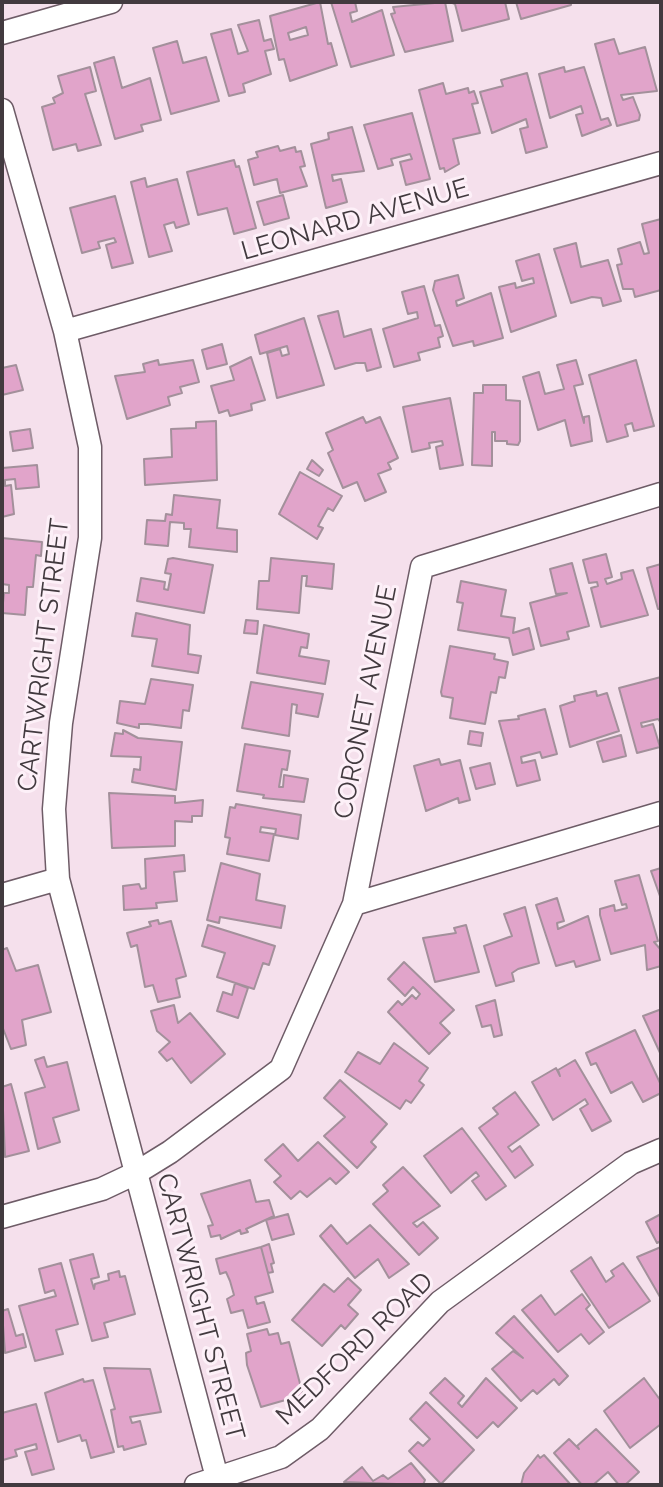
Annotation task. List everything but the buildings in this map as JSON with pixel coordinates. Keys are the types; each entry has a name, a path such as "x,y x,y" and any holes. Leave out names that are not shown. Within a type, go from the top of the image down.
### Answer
{"street":[{"path":"2,33 111,2"},
{"name":"CARTWRIGHT STREET","path":"2,110 65,331 90,447 90,538 61,723 54,809 58,879 136,1173 210,1483"},
{"name":"LEONARD AVENUE","path":"65,331 661,163"},
{"name":"CORONET AVENUE","path":"354,904 422,567 661,494"},
{"path":"2,1217 102,1189 136,1173 170,1152 281,1069 354,904 661,813"},
{"path":"2,895 58,879"},
{"name":"MEDFORD ROAD","path":"210,1483 281,1457 320,1429 440,1302 631,1163 661,1150"}]}
